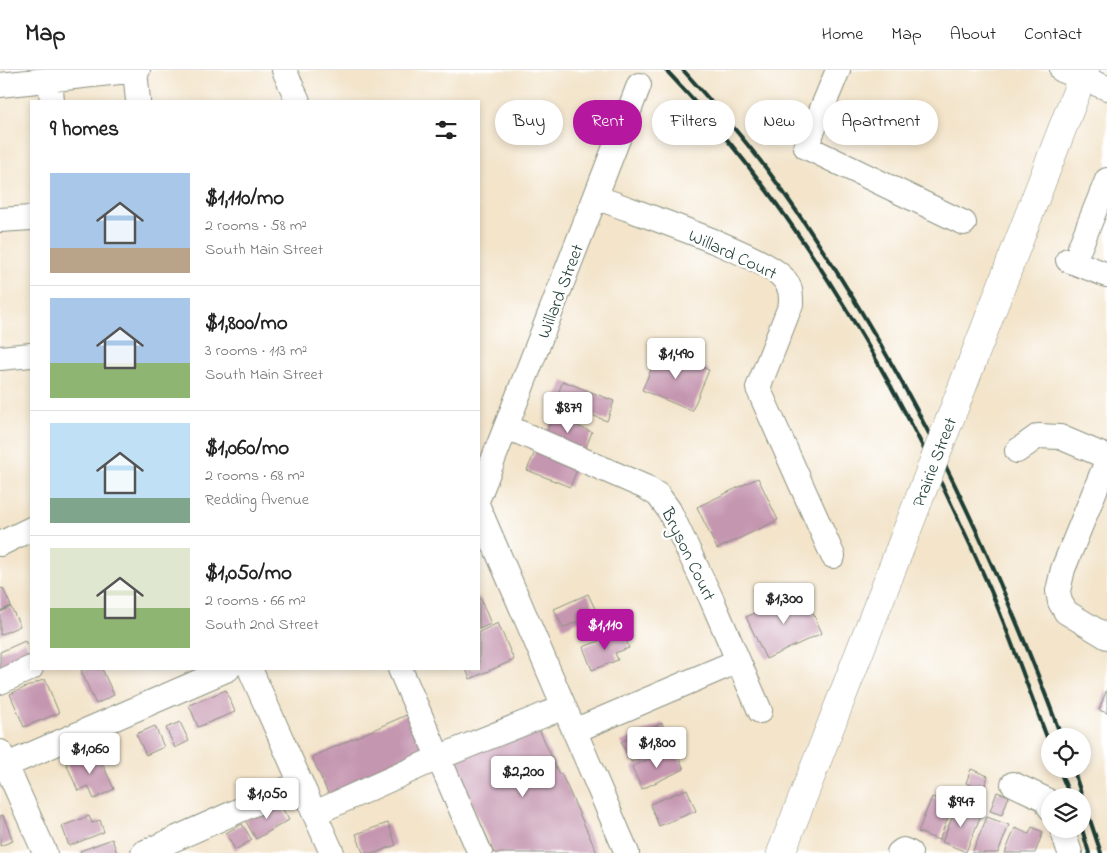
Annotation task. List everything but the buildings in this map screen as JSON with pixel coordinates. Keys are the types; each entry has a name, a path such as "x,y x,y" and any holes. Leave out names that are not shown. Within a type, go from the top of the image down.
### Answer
{"main road":[{"name":"Prairie Street","path":"781,853 972,362 1076,73"}],"street":[{"path":"134,70 138,100"},
{"path":"0,85 51,90 83,73 138,70"},
{"path":"284,70 298,100"},
{"path":"838,70 806,147 964,223"},
{"path":"1076,73 1107,88"},
{"name":"Willard Street","path":"480,494 639,85"},
{"path":"1107,180 1074,253 1107,275"},
{"name":"Willard Court","path":"596,197 736,252 766,266 784,278 791,290 791,304 758,388 833,556"},
{"path":"0,220 30,218"},
{"path":"0,358 30,355"},
{"name":"Bryson Court","path":"507,427 645,487 658,495 669,510 760,711"},
{"path":"1017,451 1038,436 1060,438 1107,457"},
{"path":"1107,462 1063,569 1058,591 1060,602 1066,612 1107,637"},
{"path":"480,514 488,554 564,707 627,853"},
{"path":"0,544 30,529"},
{"path":"574,731 738,661"},
{"path":"0,682 30,668"},
{"path":"45,853 2,762 226,670"},
{"path":"250,670 332,853"},
{"path":"400,670 440,757 480,853"},
{"path":"314,813 440,757 564,707"},
{"path":"143,853 301,782"},
{"path":"1012,784 1041,798"},
{"path":"1065,838 1070,853"},
{"path":"899,853 903,850 910,853"}],"railway":[{"path":"666,70 717,127 764,187 809,251 851,316 926,452 960,522 991,591 1044,728"},
{"path":"683,70 745,141 768,171 823,250 864,316 902,383 972,521 1004,592 1058,728"},
{"path":"1063,778 1067,788"},
{"path":"1076,778 1101,853"},
{"path":"1085,838 1089,853"}]}
